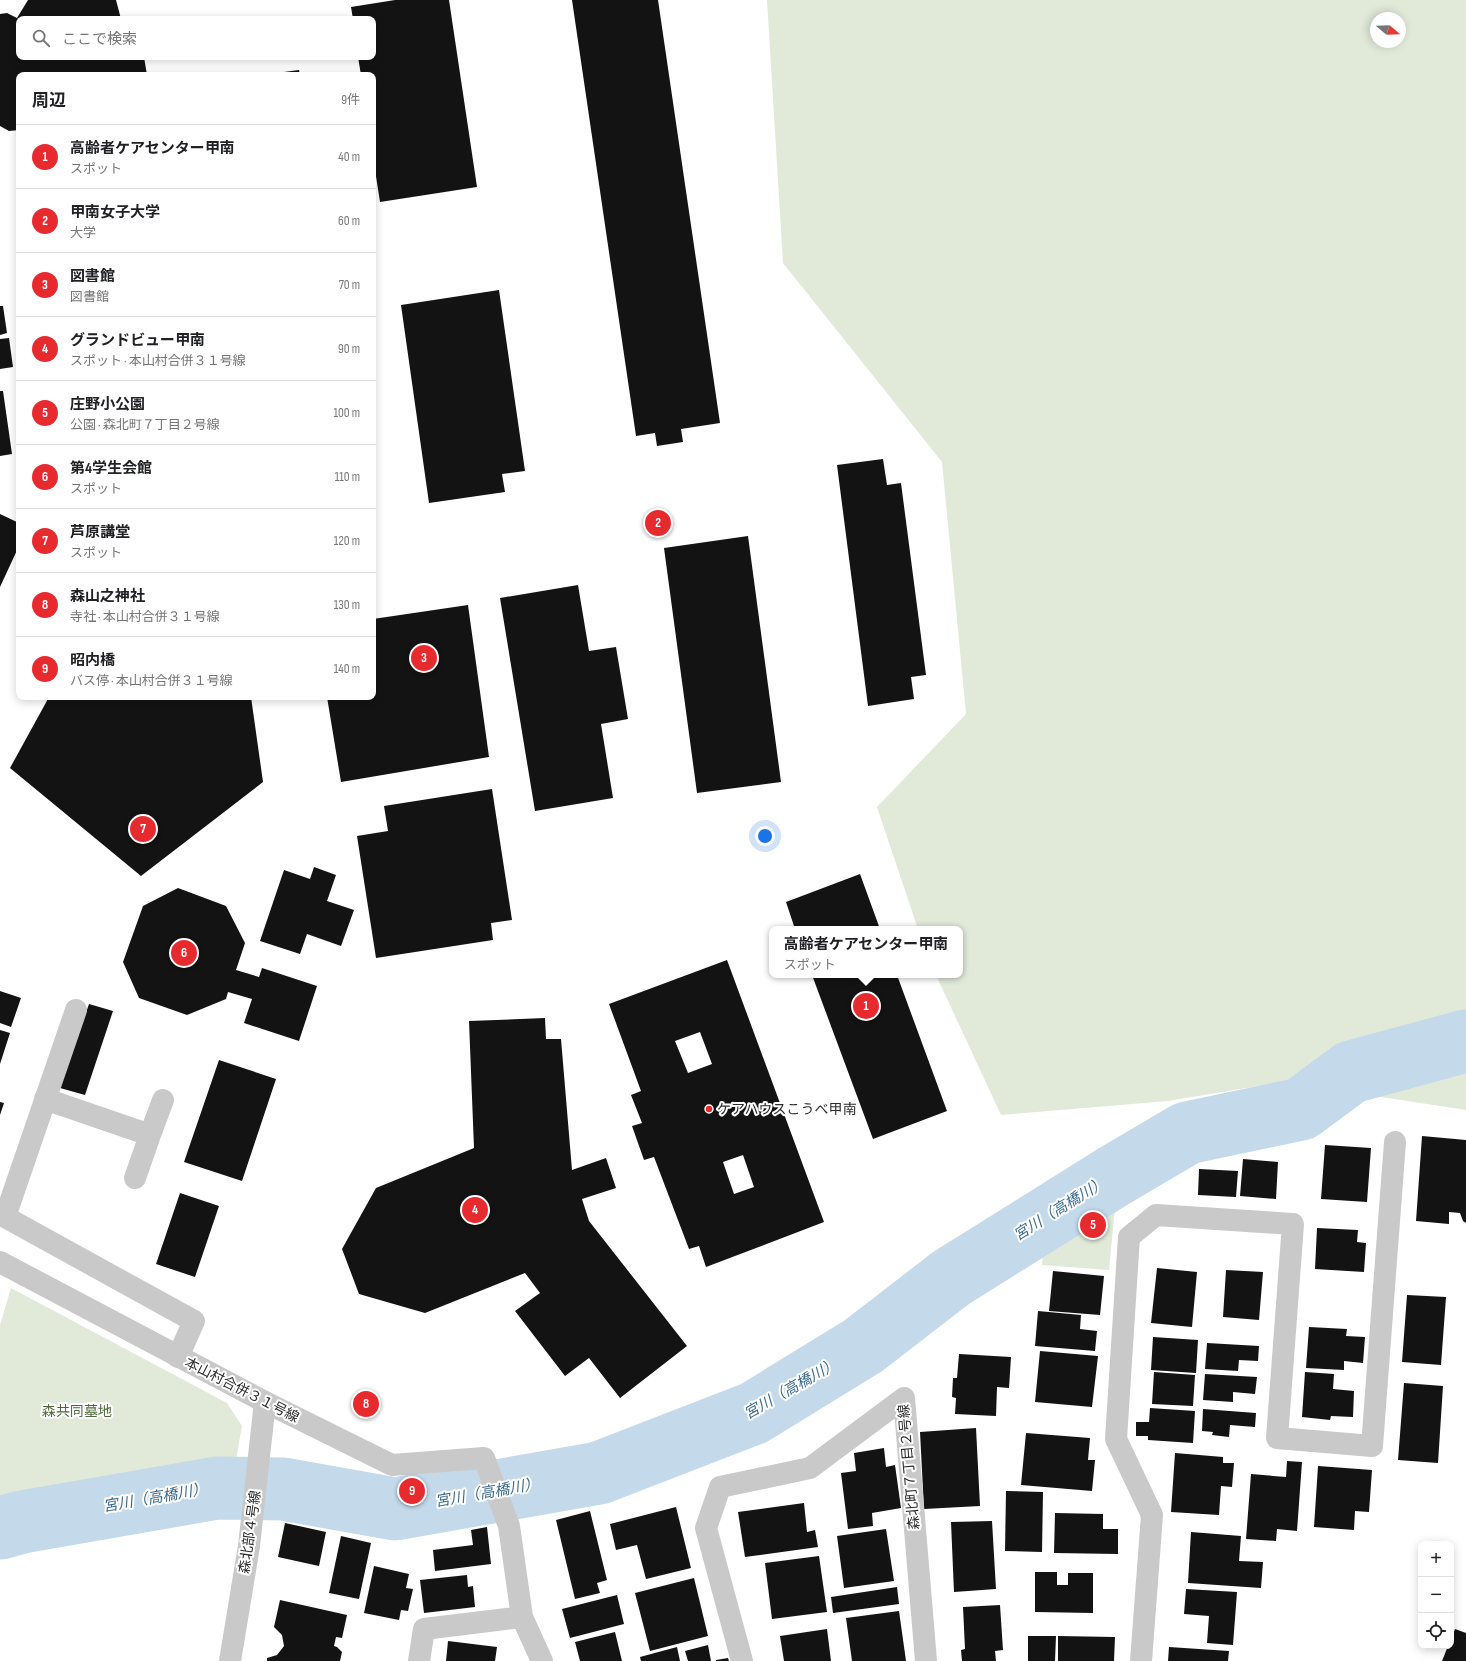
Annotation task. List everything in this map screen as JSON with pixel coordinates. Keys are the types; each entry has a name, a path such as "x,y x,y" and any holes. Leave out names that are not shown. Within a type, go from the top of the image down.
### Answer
{"street":[{"path":"76,1010 5,1216 194,1322 178,1357"},
{"path":"45,1099 150,1135"},
{"path":"135,1178 164,1100"},
{"path":"1141,1661 1152,1515 1116,1439 1129,1237 1156,1215 1293,1224 1277,1438 1372,1446 1395,1142"},
{"name":"本山村合併３１号線","path":"0,1262 178,1357 392,1465 484,1458 509,1526 522,1618"},
{"name":"森北町７丁目２号線","path":"742,1661 706,1528 720,1487 810,1468 904,1398 926,1661"},
{"name":"森北部４号線","path":"230,1661 249,1546 263,1431 265,1402"},
{"path":"419,1661 424,1629 522,1618 542,1661"}],"green space":[{"path":"767,0 1466,0 1466,1110 1283,1082 1168,1101 1001,1115 937,978 963,978 963,926 917,926 877,807 966,714 942,462 783,263"},
{"path":"1100,1207 1115,1208 1109,1270 1042,1265 1044,1241"},
{"name":"森共同墓地","path":"11,1288 227,1403 242,1426 235,1465 133,1478 0,1506 0,1325"}],"building":[{"path":"28,0 116,0 120,16 18,16"},
{"path":"395,0 449,0 477,187 380,202 376,176 376,72 360,72 358,60 376,60 376,16 352,16 351,7"},
{"path":"572,0 658,0 720,423 681,429 683,442 657,446 655,433 636,436"},
{"path":"7,13 16,18 16,60 144,60 146,72 16,72 16,130 9,131 0,126 0,14"},
{"path":"299,70 299,72 284,72"},
{"path":"499,290 525,471 502,474 505,492 429,503 401,305"},
{"path":"0,306 3,306 7,333 0,335"},
{"path":"9,338 13,367 0,369 0,339"},
{"path":"0,391 3,391 12,454 0,456"},
{"path":"883,459 887,485 901,483 926,675 911,677 914,699 868,706 837,465"},
{"path":"0,514 16,522 16,552 0,587"},
{"path":"748,536 781,782 697,793 664,548"},
{"path":"578,585 589,651 616,647 628,719 601,724 613,798 535,811 500,598"},
{"path":"468,605 489,757 341,782 327,700 376,700 376,619"},
{"path":"47,700 251,700 263,782 141,876 10,768"},
{"path":"492,789 512,920 491,923 493,940 376,958 357,836 388,831 384,806"},
{"path":"314,867 336,875 327,901 354,910 341,946 307,934 300,954 260,941 284,870 310,879"},
{"path":"860,874 879,926 794,926 786,902"},
{"path":"178,888 226,906 245,943 236,970 259,977 262,968 317,986 299,1041 244,1023 252,999 228,992 226,999 187,1015 139,998 123,962 143,906"},
{"name":"ケアハウスこうべ甲南","path":"727,960 824,1222 706,1267 699,1246 689,1249 654,1157 644,1160 632,1126 642,1123 631,1095 641,1091 609,1004","holes":["700,1032 712,1064 688,1073 675,1041","743,1155 754,1187 734,1194 723,1162"]},
{"path":"813,978 898,978 947,1111 873,1139"},
{"path":"0,991 21,998 11,1027 0,1023"},
{"path":"89,1004 113,1011 85,1095 60,1088"},
{"path":"545,1018 546,1039 561,1039 572,1170 606,1158 616,1188 582,1199 589,1221 687,1346 620,1398 589,1358 565,1376 515,1311 540,1293 525,1273 425,1313 359,1294 342,1249 376,1188 474,1148 469,1021"},
{"path":"0,1030 10,1033 0,1064"},
{"path":"219,1060 276,1079 242,1181 184,1162"},
{"path":"0,1102 4,1103 0,1115"},
{"path":"1422,1136 1466,1140 1466,1223 1463,1221 1460,1213 1449,1212 1449,1224 1416,1221"},
{"path":"1325,1145 1371,1148 1367,1202 1321,1199"},
{"path":"1243,1159 1278,1162 1276,1199 1240,1196"},
{"path":"1199,1169 1238,1171 1236,1197 1198,1195"},
{"path":"180,1193 219,1206 195,1277 156,1264"},
{"path":"1317,1228 1358,1230 1357,1242 1366,1243 1364,1272 1315,1269"},
{"path":"1157,1268 1197,1272 1192,1327 1151,1323"},
{"path":"1226,1270 1263,1272 1259,1320 1223,1317"},
{"path":"1053,1271 1104,1276 1100,1315 1049,1311"},
{"path":"1407,1295 1446,1297 1441,1365 1402,1362"},
{"path":"1038,1311 1081,1315 1080,1329 1097,1331 1095,1351 1035,1346"},
{"path":"1309,1327 1347,1329 1346,1336 1365,1337 1363,1363 1344,1361 1344,1370 1306,1368"},
{"path":"1153,1337 1198,1340 1196,1373 1151,1370"},
{"path":"1207,1343 1259,1346 1258,1361 1239,1360 1238,1371 1205,1369"},
{"path":"1040,1351 1098,1356 1092,1407 1035,1402"},
{"path":"959,1354 1011,1357 1009,1388 997,1387 996,1416 955,1414 956,1398 952,1397 953,1378 957,1378"},
{"path":"1154,1372 1195,1375 1193,1406 1152,1404"},
{"path":"1305,1372 1334,1374 1333,1389 1354,1391 1353,1417 1331,1416 1330,1420 1302,1417"},
{"path":"1205,1374 1257,1377 1255,1394 1233,1392 1233,1402 1203,1400"},
{"path":"1404,1383 1443,1386 1438,1463 1398,1460"},
{"path":"362,1394 376,1400 370,1414 356,1408"},
{"path":"1150,1408 1195,1411 1193,1443 1148,1440 1148,1436 1136,1436 1136,1422 1149,1422"},
{"path":"1203,1409 1256,1413 1255,1427 1230,1425 1229,1437 1212,1435 1213,1432 1202,1431"},
{"path":"976,1428 980,1506 924,1509 920,1432"},
{"path":"1026,1433 1090,1438 1088,1460 1095,1460 1092,1491 1021,1485"},
{"path":"884,1448 886,1467 895,1465 901,1508 872,1513 873,1526 848,1529 841,1473 856,1471 854,1453"},
{"path":"1175,1453 1223,1457 1223,1463 1234,1463 1232,1487 1221,1486 1219,1515 1171,1512"},
{"path":"1287,1461 1302,1462 1297,1531 1277,1529 1276,1541 1246,1539 1251,1474 1286,1477"},
{"path":"1318,1466 1372,1470 1369,1512 1355,1511 1354,1530 1314,1527"},
{"path":"1006,1491 1043,1492 1042,1552 1005,1551"},
{"path":"804,1503 807,1532 815,1530 818,1547 745,1557 738,1512"},
{"path":"676,1507 691,1568 646,1579 637,1545 616,1550 610,1524"},
{"path":"590,1511 607,1580 597,1583 600,1593 575,1599 556,1520"},
{"path":"1055,1513 1103,1514 1103,1529 1118,1529 1118,1554 1054,1553"},
{"path":"992,1521 996,1589 954,1592 951,1522"},
{"path":"285,1523 326,1532 319,1566 278,1557"},
{"path":"487,1527 491,1564 435,1571 433,1550 473,1545 471,1530"},
{"path":"886,1529 894,1581 844,1588 837,1536"},
{"path":"1191,1532 1241,1536 1239,1561 1263,1562 1261,1588 1188,1583"},
{"path":"341,1536 371,1543 359,1599 329,1593"},
{"path":"819,1556 827,1612 772,1619 765,1563"},
{"path":"374,1566 409,1574 406,1588 413,1589 408,1611 401,1610 399,1620 364,1613"},
{"path":"1035,1572 1057,1572 1057,1585 1068,1585 1068,1573 1093,1573 1093,1613 1035,1612"},
{"path":"467,1575 468,1587 473,1586 475,1607 424,1613 420,1580"},
{"path":"694,1578 708,1636 650,1651 635,1593"},
{"path":"897,1587 899,1604 833,1613 831,1597"},
{"path":"1186,1589 1237,1592 1233,1645 1207,1643 1209,1616 1184,1614"},
{"path":"617,1595 624,1624 570,1638 562,1609"},
{"path":"280,1600 347,1615 342,1638 336,1637 334,1646 342,1652 340,1661 267,1661 267,1658 277,1655 284,1646 282,1635 274,1627"},
{"path":"1000,1605 1003,1650 995,1651 996,1661 962,1661 961,1650 965,1649 963,1607"},
{"path":"899,1611 906,1661 852,1661 846,1618"},
{"path":"827,1629 831,1661 784,1661 780,1636"},
{"path":"1455,1629 1466,1633 1466,1661 1442,1661 1447,1649 1454,1649"},
{"path":"615,1632 622,1661 580,1661 575,1642"},
{"path":"1028,1636 1056,1636 1055,1661 1028,1661"},
{"path":"1058,1636 1115,1637 1114,1661 1058,1661"},
{"path":"448,1641 497,1647 495,1661 446,1661"},
{"path":"708,1645 711,1661 688,1661 685,1651"},
{"path":"677,1647 680,1661 641,1661 640,1657"},
{"path":"1169,1647 1229,1651 1228,1661 1168,1661"},
{"path":"728,1658 729,1661 716,1661 716,1660"}],"waterway":[{"name":"宮川（高橋川）","path":"0,1528 22,1522 217,1488 283,1489 395,1509 599,1473 754,1413 863,1346 951,1278 1114,1176 1187,1133 1301,1109 1351,1072 1466,1041"}],"place":[{"name":"甲南女子大学","path":"658,523"},
{"name":"図書館","path":"424,658"},
{"name":"芦原講堂","path":"143,829"},
{"name":"第4学生会館","path":"184,953"},
{"name":"高齢者ケアセンター甲南","path":"866,1006"},
{"name":"ケアハウスこうべ甲南","path":"709,1109"},
{"name":"グランドビュー甲南","path":"475,1210"},
{"name":"庄野小公園","path":"1093,1225"},
{"name":"森山之神社","path":"366,1404"},
{"name":"昭内橋","path":"412,1491"}]}
